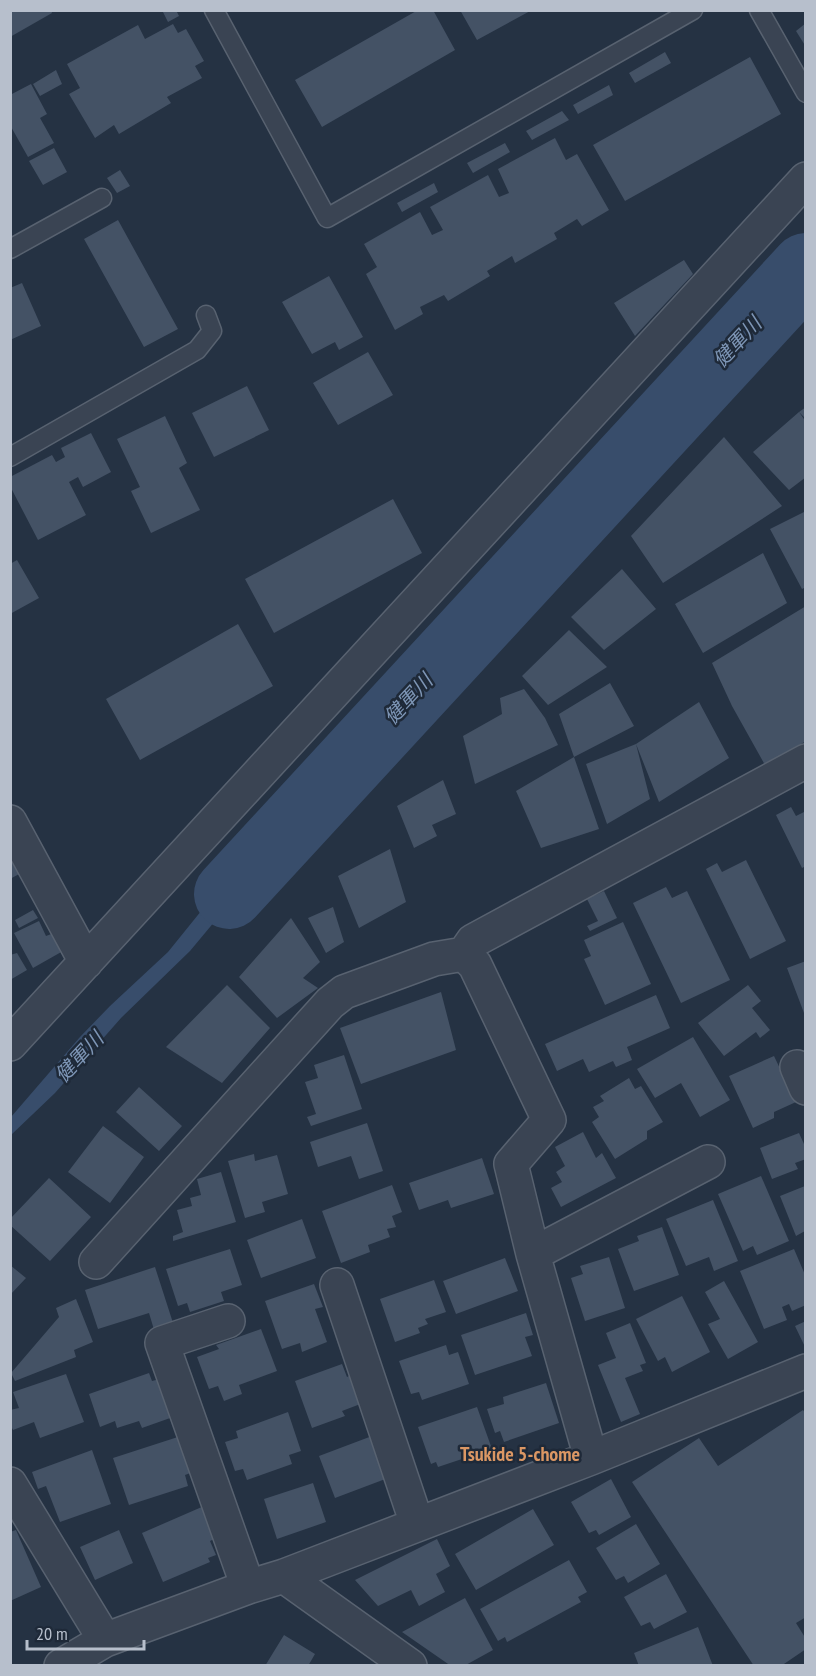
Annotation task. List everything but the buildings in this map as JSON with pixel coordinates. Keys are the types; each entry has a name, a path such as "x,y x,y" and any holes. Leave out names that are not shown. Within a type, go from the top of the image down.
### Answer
{"street":[{"path":"10,1044 806,178"},
{"path":"96,1262 330,1003 344,992 434,959 464,954 473,941 806,761"},
{"path":"10,822 86,962"},
{"path":"464,954 475,965 549,1120 511,1164 533,1254 591,1458"},
{"path":"533,1254 708,1162"},
{"path":"337,1286 417,1524"},
{"path":"228,1321 162,1343 248,1587"},
{"path":"61,1665 105,1640 284,1576 591,1458 806,1371"},
{"path":"10,1484 105,1640"},
{"path":"284,1576 410,1665"}],"lane":[{"path":"214,10 327,218 693,10"},
{"path":"759,10 806,93"},
{"path":"10,249 102,198"},
{"path":"10,457 197,350 212,331 206,315"}],"water":[{"path":"342,738 356,748 190,951 121,1018 55,1093 11,1135 11,1117 80,1037 168,952 231,874 279,826 282,816 278,806"}],"waterway":[{"name":"健軍川","path":"229,894 806,268"}],"district":[{"name":"Tsukide 5-chome","path":"520,1454"}]}
